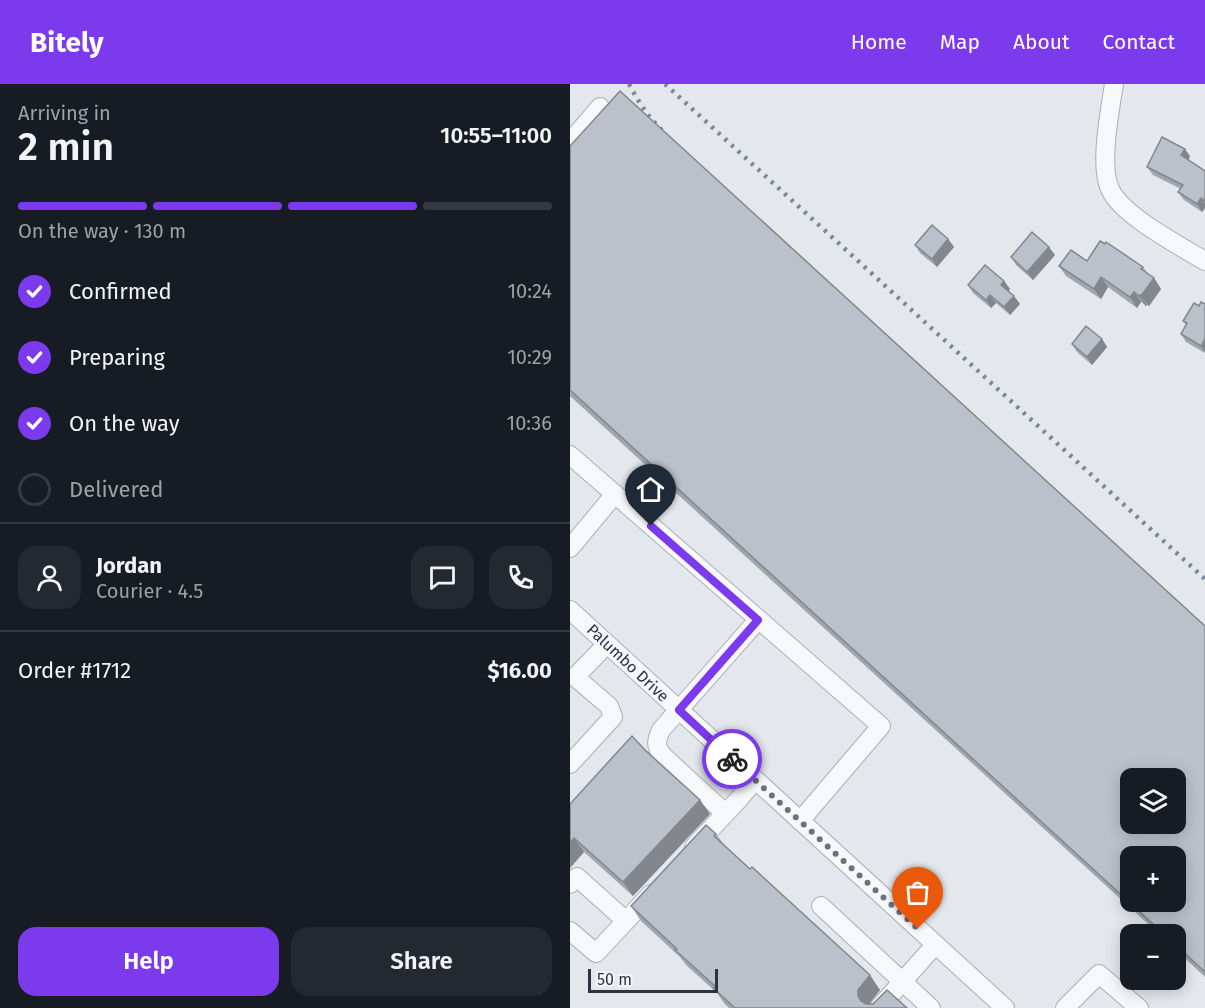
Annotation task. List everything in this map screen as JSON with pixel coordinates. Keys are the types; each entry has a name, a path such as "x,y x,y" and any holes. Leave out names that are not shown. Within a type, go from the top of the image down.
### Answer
{"street":[{"path":"1114,84 1106,146 1106,174 1114,197 1142,222 1205,261"},
{"path":"570,142 600,107"},
{"path":"570,455 881,726 800,821"},
{"path":"570,548 615,494"},
{"name":"Palumbo Drive","path":"570,610 1005,1008"},
{"path":"725,813 663,756 657,748 656,741 661,730 758,620"},
{"path":"570,764 613,717 609,706 573,675 607,644"},
{"path":"679,863 755,780"},
{"path":"570,885 576,877 626,921"},
{"path":"570,931 596,953 664,880"},
{"path":"821,906 931,1008"},
{"path":"879,1008 935,945"},
{"path":"1065,1008 1099,974 1139,1008"}],"building":[{"path":"620,91 1205,626 1205,972 1186,954 1186,924 1153,924 1140,912 1186,912 1186,846 1120,846 1120,894 570,390 570,146"},
{"path":"1162,137 1185,149 1181,155 1205,171 1205,201 1201,198 1197,204 1178,192 1183,185 1147,167"},
{"path":"932,225 948,239 932,259 915,245"},
{"path":"1032,232 1049,247 1027,272 1011,257"},
{"path":"1100,241 1105,244 1106,242 1143,267 1141,269 1154,278 1141,296 1134,292 1130,297 1101,277 1094,289 1059,266 1071,250 1087,261"},
{"path":"985,265 1004,281 1001,285 1014,296 1004,307 990,295 986,300 968,285"},
{"path":"1201,302 1205,304 1205,339 1201,346 1181,334 1187,323 1183,321 1194,303 1199,306"},
{"path":"1086,326 1102,339 1087,357 1072,344"},
{"path":"632,736 700,800 623,882 574,838 570,843 570,804"},
{"path":"706,825 716,834 714,836 750,869 752,867 870,975 858,990 861,1001 873,1004 887,990 907,1008 735,1008 713,988 715,986 631,906"}],"railway":[{"path":"629,84 645,111 666,134"},
{"path":"665,84 1205,579"}],"way so far":[{"path":"732,759 918,929"}],"route":[{"path":"651,526 758,620 679,710 732,759"}]}
